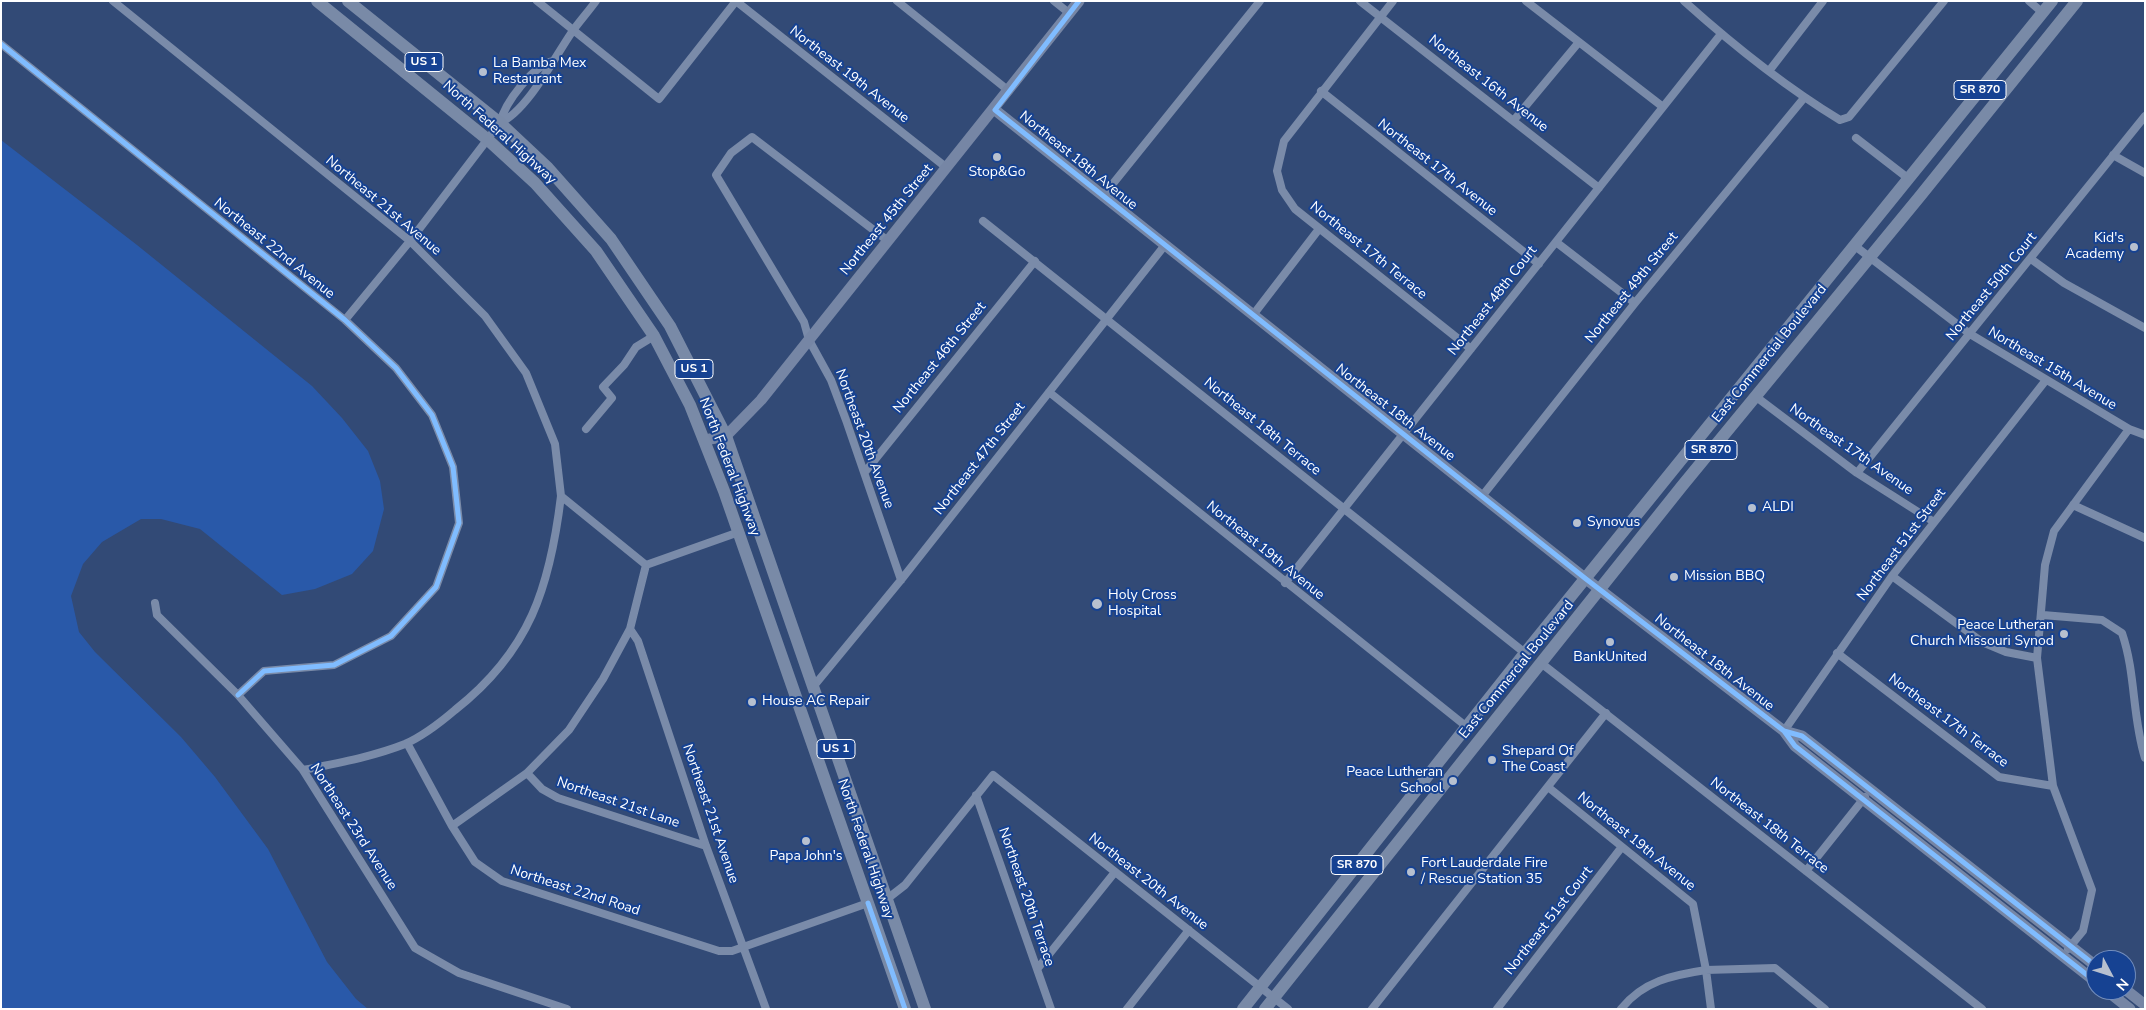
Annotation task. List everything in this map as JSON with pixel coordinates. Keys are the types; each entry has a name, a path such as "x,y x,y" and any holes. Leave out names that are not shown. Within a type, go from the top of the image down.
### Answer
{"main road":[{"name":"North Federal Highway","path":"317,1 487,139 558,206 612,272 654,336 685,395 705,440 905,1009"},
{"name":"North Federal Highway","path":"348,1 500,123 570,192 627,260 670,326 726,436 925,1009"},
{"name":"East Commercial Boulevard","path":"1243,1009 1525,653 2052,1"},
{"path":"2059,1 2063,18"},
{"name":"East Commercial Boulevard","path":"1265,1009 1755,396 2077,1"},
{"path":"2043,13 2046,27 2044,42"},
{"path":"360,36 374,38 386,32"},
{"path":"738,532 754,539 765,549"},
{"path":"1399,841 1406,820 1404,806"},
{"path":"856,869 878,894 887,898"},
{"path":"868,903 879,910 900,935"}],"street":[{"name":"Northeast 21st Avenue","path":"113,1 410,241 485,316 526,373 555,444 561,496 555,545 540,598 528,627 504,662 479,691 442,721 407,743 366,757 303,770"},
{"path":"537,1 659,99 736,1"},
{"path":"345,320 410,241 500,123 511,118 596,1"},
{"name":"Northeast 19th Avenue","path":"736,1 947,168"},
{"path":"898,1 1009,90"},
{"path":"1054,1 1069,13"},
{"name":"Northeast 45th Street","path":"726,436 761,400 995,110 1079,1"},
{"path":"1103,196 1260,1"},
{"name":"Northeast 16th Avenue","path":"1360,1 1599,188"},
{"path":"1321,92 1393,1"},
{"path":"1526,1 1663,107"},
{"path":"1684,1 1721,34 1804,98 1840,120 1849,117 1944,1"},
{"path":"1769,71 1823,1"},
{"path":"2029,1 2043,13"},
{"name":"Northeast 48th Court","path":"1285,583 1721,34"},
{"path":"1514,120 1579,42"},
{"name":"Northeast 22nd Avenue","path":"1,44 345,320 396,368 432,415 452,467 459,523 436,587 391,636 334,665 264,671 238,695"},
{"name":"Northeast 17th Terrace","path":"1321,92 1284,141 1279,156 1278,171 1282,190 1295,209 1471,349"},
{"name":"Northeast 17th Avenue","path":"1321,92 1539,264"},
{"name":"Northeast 49th Street","path":"1482,495 1804,98"},
{"name":"Northeast 18th Avenue","path":"995,110 1586,579 1784,731 1795,746 2086,974"},
{"name":"Northeast 50th Court","path":"1857,474 2145,116"},
{"name":"Northeast 20th Avenue","path":"888,241 752,137 731,153 716,175 804,322 809,340 831,380 865,472 901,580"},
{"path":"1856,138 1909,179"},
{"path":"2113,156 2145,173"},
{"name":"Northeast 18th Terrace","path":"984,221 1525,653"},
{"path":"1253,315 1319,229"},
{"path":"1556,242 1636,303"},
{"name":"Northeast 47th Street","path":"813,687 901,580 1165,245"},
{"name":"Northeast 15th Avenue","path":"1855,246 1970,334 2129,429 2145,435"},
{"path":"2031,259 2064,283 2145,328"},
{"path":"612,272 627,260"},
{"name":"Northeast 46th Street","path":"865,472 1035,260"},
{"path":"586,430 612,398 603,387 624,365 636,347 654,336"},
{"name":"Northeast 51st Street","path":"1784,731 1892,576 2046,380"},
{"name":"Northeast 19th Avenue","path":"1049,392 1467,727"},
{"name":"Northeast 17th Avenue","path":"1755,396 1857,474 1934,522"},
{"path":"2062,956 2083,931 2092,890 2054,786 2037,658 2043,615 2045,565 2054,530 2129,429"},
{"path":"705,440 726,436"},
{"path":"561,496 646,565"},
{"path":"2073,505 2145,538"},
{"path":"646,565 738,532"},
{"path":"452,826 527,774 568,730 603,679 630,629 646,565"},
{"path":"1892,576 1982,642 2006,652 2037,658"},
{"name":"Northeast 23rd Avenue","path":"155,603 157,615 238,695 303,770 415,948 458,972 567,1009"},
{"path":"2043,615 2102,620 2122,633 2130,657 2139,740 2145,758"},
{"name":"Northeast 21st Avenue","path":"630,629 638,641 706,846 745,947 766,1009"},
{"name":"Northeast 17th Terrace","path":"1837,653 1999,777 2054,786"},
{"name":"Northeast 18th Terrace","path":"1541,663 1982,1009"},
{"path":"1372,1009 1606,714"},
{"name":"Northeast 18th Avenue","path":"1784,731 1802,736 2086,958"},
{"name":"Northeast 22nd Road","path":"407,743 452,826 475,862 502,881 719,951 732,952 868,903"},
{"name":"Northeast 21st Lane","path":"527,774 542,789 558,798 706,846"},
{"name":"Northeast 20th Avenue","path":"976,795 993,775 1288,1009"},
{"name":"Northeast 19th Avenue","path":"1548,786 1693,904 1706,970 1710,1009"},
{"path":"1806,871 1871,790"},
{"path":"887,898 905,885 976,795"},
{"name":"Northeast 20th Terrace","path":"976,795 1051,1009"},
{"name":"Northeast 51st Court","path":"1497,1009 1622,848"},
{"path":"1038,968 1115,872"},
{"path":"1127,1009 1189,930"},
{"path":"1621,1009 1639,990 1672,976 1706,970 1775,968 1825,1009"},
{"path":"2119,1000 2130,1009"}],"shaded area":[{"path":"1,140 137,245 312,386 342,418 368,451 380,481 384,509 373,551 352,574 315,589 282,595 200,529 161,519 141,519 102,542 83,564 71,596 79,632 95,652 181,737 215,777 268,849 327,962 356,999 368,1009 1,1009"}],"cycle path":[{"path":"1079,1 995,110 1586,579 1784,731 1795,746 2086,974"},
{"path":"1,44 345,320 396,368 432,415 453,467 459,523 436,587 391,636 334,665 264,671 238,695"},
{"path":"1784,731 1802,736 2086,958"},
{"path":"868,903 905,1009"}],"place":[{"name":"La Bamba Mex Restaurant","path":"483,72"},
{"name":"Stop&Go","path":"997,157"},
{"name":"Kid's Academy","path":"2134,247"},
{"name":"ALDI","path":"1752,508"},
{"name":"Synovus","path":"1577,523"},
{"name":"Mission BBQ","path":"1674,577"},
{"name":"Holy Cross Hospital","path":"1097,604"},
{"name":"Peace Lutheran Church Missouri Synod","path":"2064,634"},
{"name":"BankUnited","path":"1610,642"},
{"name":"House AC Repair","path":"752,702"},
{"name":"Shepard Of The Coast","path":"1492,760"},
{"name":"Peace Lutheran School","path":"1453,781"},
{"name":"Papa John's","path":"806,841"},
{"name":"Fort Lauderdale Fire / Rescue Station 35","path":"1411,872"}]}
